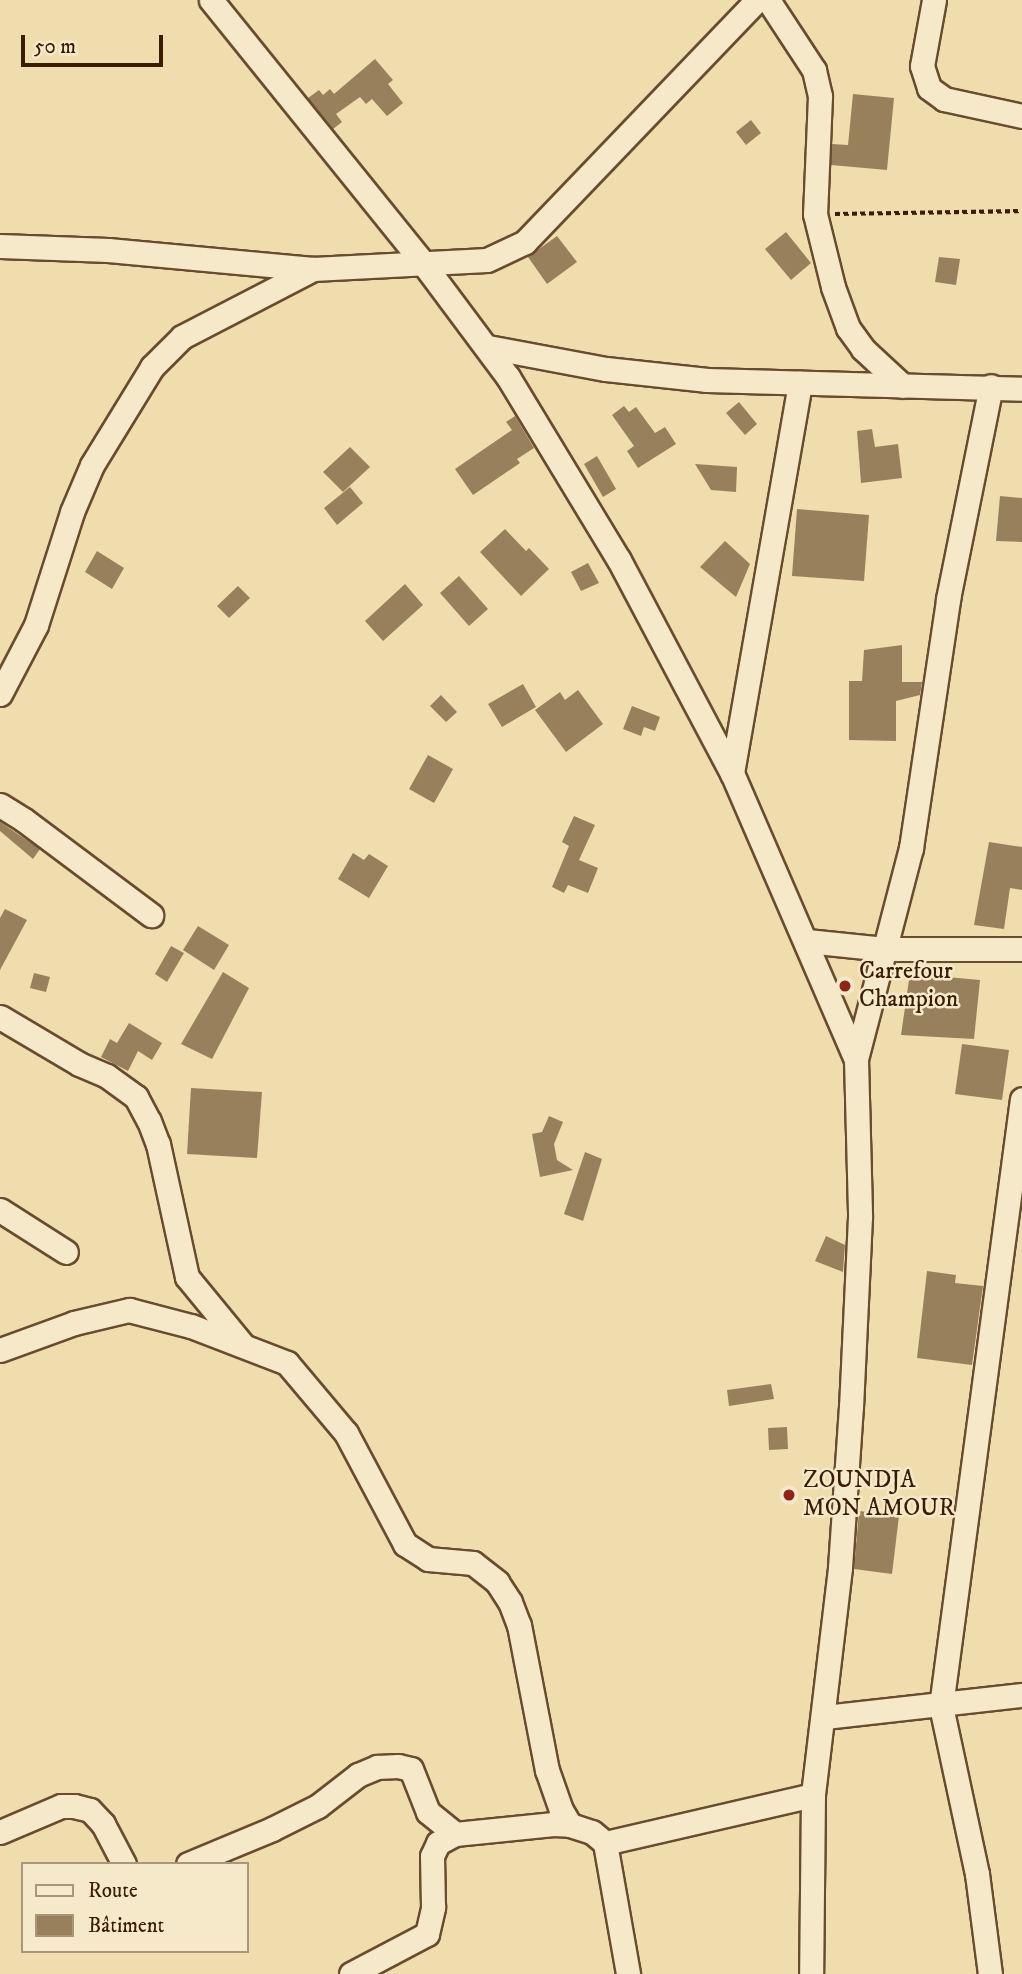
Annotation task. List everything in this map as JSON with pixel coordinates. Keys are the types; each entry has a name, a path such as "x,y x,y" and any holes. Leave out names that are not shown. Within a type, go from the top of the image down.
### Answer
{"street":[{"path":"211,0 488,347 619,560 732,773 856,1059"},
{"path":"0,246 107,250 313,269 487,260 525,242 757,0"},
{"path":"768,0 814,70 820,96 815,214 833,287 848,328 863,349 904,386"},
{"path":"934,0 922,66 929,89 944,99 1022,116"},
{"path":"0,694 36,625 72,512 92,465 152,367 182,337 313,269"},
{"path":"488,347 606,369 707,380 991,386 1022,389"},
{"path":"732,773 800,383"},
{"path":"811,1974 813,1795 825,1717 840,1568 851,1406 860,1217 856,1059 911,848 948,599 991,386"},
{"path":"0,805 151,915"},
{"path":"807,941 885,949 1022,949"},
{"path":"0,1017 79,1064 107,1076 136,1097 158,1144 187,1277 242,1344"},
{"path":"990,1974 977,1874 941,1706 1019,1151 1022,1099"},
{"path":"0,1210 66,1252"},
{"path":"0,1350 74,1323 130,1310 180,1322 242,1344 287,1363 298,1372 307,1388 346,1433 405,1544 429,1559 473,1563 486,1572 504,1592 519,1625 547,1770 561,1811 570,1825"},
{"path":"825,1717 1022,1695"},
{"path":"193,1862 272,1829 318,1806 358,1775 377,1767 398,1766 411,1769 428,1812 455,1834"},
{"path":"605,1843 813,1795"},
{"path":"0,1832 61,1806 74,1806 90,1810 103,1824 123,1862"},
{"path":"351,1974 427,1934 433,1907 432,1856 438,1843 455,1834 570,1825 592,1832 605,1843 628,1974"}],"path":[{"path":"815,214 1022,211"}],"building":[{"path":"375,59 393,80 388,84 403,103 387,116 372,99 366,104 360,97 336,114 342,122 333,129 308,98 319,90 323,95 330,89 334,94"},
{"path":"853,94 894,98 887,170 831,165 832,144 848,145"},
{"path":"751,120 761,133 746,145 736,132"},
{"path":"786,232 811,263 791,280 765,249"},
{"path":"557,236 577,262 547,284 528,257"},
{"path":"939,257 960,259 956,285 935,282"},
{"path":"739,402 757,424 745,435 726,413"},
{"path":"624,406 629,412 636,407 655,433 665,427 676,444 638,468 627,451 634,446 612,415"},
{"path":"515,416 534,448 517,459 520,463 473,495 455,469 512,430 506,422"},
{"path":"872,429 875,447 898,444 902,478 861,483 857,431"},
{"path":"350,447 370,467 343,492 323,472"},
{"path":"597,456 616,489 603,497 584,464"},
{"path":"695,464 737,467 736,492 711,490"},
{"path":"350,487 363,503 337,525 324,508"},
{"path":"1000,496 1022,498 1022,542 996,541"},
{"path":"797,509 869,515 864,581 792,576"},
{"path":"505,529 526,551 529,548 549,569 521,596 480,552"},
{"path":"725,541 750,564 736,597 700,567"},
{"path":"97,551 124,568 112,589 85,572"},
{"path":"588,563 599,583 581,591 571,572"},
{"path":"459,576 488,609 469,626 440,593"},
{"path":"405,584 423,605 383,641 365,621"},
{"path":"238,586 250,598 229,618 217,606"},
{"path":"902,645 902,682 922,682 920,695 896,701 896,741 849,740 849,681 862,681 864,650"},
{"path":"523,684 536,707 502,727 488,704"},
{"path":"578,690 603,724 566,752 535,710 560,692 565,700"},
{"path":"441,695 457,712 446,722 430,706"},
{"path":"632,706 660,717 655,731 644,727 641,736 623,729"},
{"path":"428,755 453,769 434,803 409,789"},
{"path":"574,816 595,825 579,860 598,868 588,893 568,885 564,893 552,887 569,846 562,842"},
{"path":"0,822 40,849 33,859 0,831"},
{"path":"989,842 1022,847 1022,890 1010,888 1004,929 974,925"},
{"path":"353,853 364,860 369,854 388,866 369,898 338,879"},
{"path":"5,909 27,920 0,970 0,918"},
{"path":"198,926 229,945 214,970 183,950"},
{"path":"171,946 184,953 167,982 155,974"},
{"path":"911,966 937,970 936,976 980,980 974,1039 901,1035"},
{"path":"223,972 249,988 212,1059 181,1044"},
{"path":"34,973 50,977 46,992 30,988"},
{"path":"129,1023 162,1043 152,1060 138,1051 128,1071 101,1057 110,1039 117,1043"},
{"path":"962,1044 1009,1050 1002,1100 955,1094"},
{"path":"191,1088 262,1092 257,1158 187,1154"},
{"path":"549,1116 563,1122 554,1144 557,1160 573,1170 540,1177 532,1134 542,1132"},
{"path":"585,1152 602,1159 583,1221 564,1214"},
{"path":"826,1236 845,1245 843,1272 815,1261"},
{"path":"927,1271 956,1275 955,1283 983,1286 972,1365 917,1358"},
{"path":"771,1384 774,1399 729,1406 727,1390"},
{"path":"787,1427 788,1449 769,1450 768,1428"},
{"path":"859,1511 899,1516 892,1574 854,1569"}],"place":[{"name":"Carrefour Champion","path":"845,986"},
{"name":"ZOUNDJA MON AMOUR","path":"789,1495"}]}
